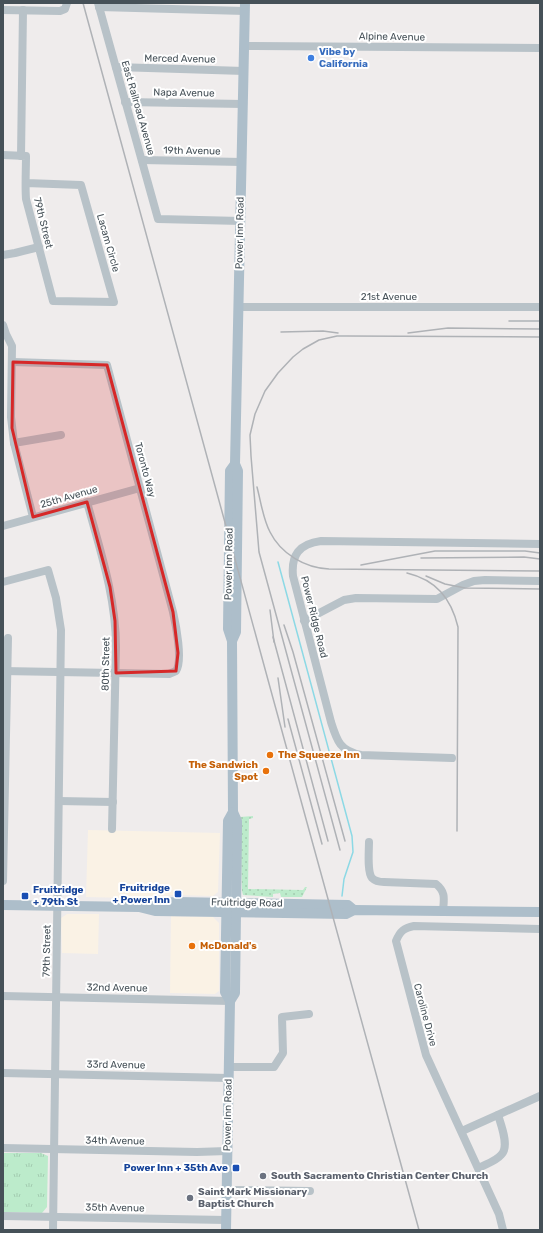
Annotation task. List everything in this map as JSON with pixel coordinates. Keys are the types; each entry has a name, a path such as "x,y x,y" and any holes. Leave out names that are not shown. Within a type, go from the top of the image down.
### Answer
{"main road":[{"name":"Power Inn Road","path":"226,1225 230,1001 225,992 231,907 228,821 232,812 232,641 236,632 238,470 235,464 245,7"},
{"name":"Fruitridge Road","path":"3,905 139,907 155,911 231,907 346,914 354,910 540,912"}],"street":[{"path":"98,5 245,7"},
{"name":"East Railroad Avenue","path":"98,5 158,219 241,221"},
{"path":"3,10 60,11 66,6"},
{"name":"79th Street","path":"23,10 21,156 26,156 26,199 53,301"},
{"name":"Alpine Avenue","path":"244,46 540,48"},
{"name":"Merced Avenue","path":"116,67 244,71"},
{"name":"Napa Avenue","path":"125,102 243,104"},
{"path":"3,155 21,156"},
{"name":"19th Avenue","path":"142,160 242,162"},
{"name":"Lacam Circle","path":"26,184 81,185 114,302 53,301"},
{"path":"3,255 39,247"},
{"name":"21st Avenue","path":"239,307 540,307"},
{"path":"3,324 6,334 12,344 13,362 11,417 14,443 34,517"},
{"path":"3,338 12,350"},
{"name":"Toronto Way","path":"13,362 107,365 176,625 179,665 176,671 169,674 116,673"},
{"path":"14,443 61,435"},
{"name":"25th Avenue","path":"3,526 140,488"},
{"name":"80th Street","path":"87,502 113,604 116,634 112,829"},
{"name":"Power Ridge Road","path":"452,758 361,755 351,753 343,747 337,739 331,722 304,621 293,576 292,566 295,556 301,548 310,542 320,541 540,544"},
{"name":"79th Street","path":"3,582 48,570 59,614 62,646 53,1230"},
{"path":"304,621 344,600 356,598 437,599 463,585 474,581 540,581"},
{"path":"3,881 5,671 8,638"},
{"path":"5,671 116,673"},
{"path":"59,801 113,802"},
{"path":"369,842 370,871 372,877 377,881 384,882 436,884 442,889 444,896 443,912"},
{"name":"Caroline Drive","path":"503,1230 499,1214 479,1168 426,1055 396,941 402,930 414,926 540,929"},
{"name":"32nd Avenue","path":"3,996 230,1001"},
{"path":"229,1067 274,1067 283,1053 282,1017 309,1014"},
{"name":"33rd Avenue","path":"3,1073 229,1078"},
{"path":"462,1131 540,1096"},
{"path":"479,1168 501,1155 504,1151 505,1145 498,1115"},
{"name":"34th Avenue","path":"3,1148 197,1152 227,1151"},
{"path":"227,1190 310,1191"},
{"name":"35th Avenue","path":"3,1216 226,1225"}],"highlighted area":[{"path":"13,362 107,365 173,612 178,653 176,671 116,673 115,621 110,587 87,502 33,517 12,428"}],"shaded area":[{"path":"88,830 220,833 218,892 213,896 175,895 127,898 86,897"},
{"path":"67,914 99,914 98,954 62,953 61,918"},
{"path":"171,916 213,917 219,923 219,991 215,994 170,993"}],"green space":[{"path":"253,816 253,818 249,819 248,889 303,890 307,887 302,897 281,897 280,893 273,894 273,897 243,895 240,817"},
{"path":"3,1153 41,1153 48,1156 47,1207 42,1213 3,1212"}],"waterway":[{"path":"278,562 352,836 353,852 344,879 342,896"}],"railway":[{"path":"83,3 419,1230"},
{"path":"509,321 540,321"},
{"path":"408,333 448,328 540,329"},
{"path":"281,332 323,331 338,333"},
{"path":"340,850 259,552 250,435 255,414 265,391 278,373 293,357 303,349 319,340 337,336 540,337"},
{"path":"257,487 266,522 275,540 287,553 311,566 329,569 540,571"},
{"path":"361,565 435,551 525,551 540,553"},
{"path":"421,558 524,557 540,559"},
{"path":"407,573 426,580 441,592 451,607 458,627 457,831"},
{"path":"426,576 445,584 465,588 540,589"},
{"path":"270,610 274,642"},
{"path":"284,625 293,652 345,841"},
{"path":"273,637 328,841"},
{"path":"278,678 285,727"},
{"path":"288,719 322,844"}],"place":[{"name":"Vibe by California","path":"311,58"},
{"name":"The Squeeze Inn","path":"270,755"},
{"name":"The Sandwich Spot","path":"266,771"},
{"name":"Fruitridge + Power Inn","path":"178,894"},
{"name":"Fruitridge + 79th St","path":"25,896"},
{"name":"McDonald's","path":"192,946"},
{"name":"Power Inn + 35th Ave","path":"236,1168"},
{"name":"South Sacramento Christian Center Church","path":"263,1176"},
{"name":"Saint Mark Missionary Baptist Church","path":"190,1198"}]}
